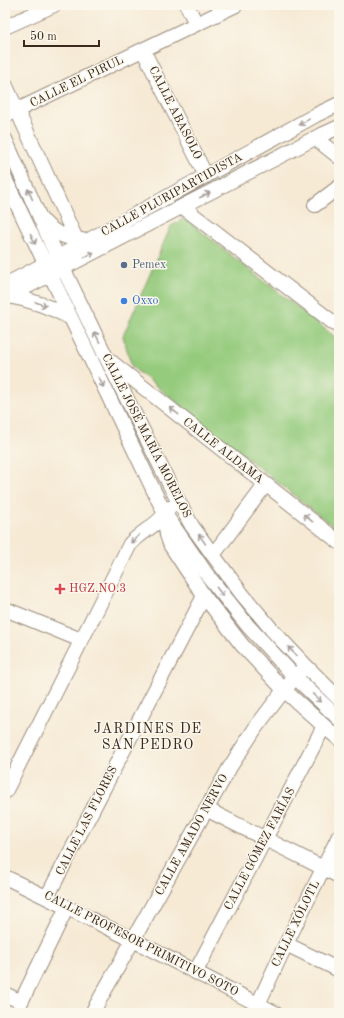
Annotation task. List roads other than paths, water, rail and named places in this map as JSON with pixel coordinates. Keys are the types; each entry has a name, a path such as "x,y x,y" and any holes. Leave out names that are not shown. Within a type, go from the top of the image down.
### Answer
{"street":[{"path":"5,28 54,5"},
{"path":"187,5 196,24"},
{"name":"CALLE EL PIRUL","path":"11,113 236,5"},
{"name":"CALLE ABASOLO","path":"143,50 206,176"},
{"path":"5,84 11,113 83,240"},
{"name":"CALLE PLURIPARTIDISTA","path":"61,263 83,240 339,104"},
{"name":"CALLE PLURIPARTIDISTA","path":"6,293 61,263 183,206 339,127"},
{"path":"315,138 339,157"},
{"name":"CALLE JOSÉ MARÍA MORELOS","path":"5,139 61,263 107,359 192,526 242,594 306,666 339,699"},
{"name":"CALLE JOSÉ MARÍA MORELOS","path":"5,179 164,515 196,560 248,626 296,677 339,719"},
{"path":"315,206 339,187"},
{"path":"183,206 339,327"},
{"path":"41,218 60,234 83,240"},
{"path":"6,293 31,300 71,318"},
{"name":"CALLE ALDAMA","path":"107,359 339,542"},
{"path":"213,555 266,484"},
{"path":"5,792 130,544 136,537 152,527 164,515 176,497"},
{"path":"164,515 167,535 171,546 204,596 242,645 284,690 339,739"},
{"name":"CALLE LAS FLORES","path":"47,897 204,596"},
{"path":"5,609 81,640"},
{"name":"CALLE AMADO NERVO","path":"92,1013 238,754 284,690 306,666"},
{"name":"CALLE GÓMEZ FARÍAS","path":"196,971 324,726"},
{"path":"206,809 339,876"},
{"name":"CALLE XÓLOTL","path":"256,1008 339,836"},
{"name":"CALLE PROFESOR PRIMITIVO SOTO","path":"6,880 47,897 196,971 256,1008 275,1013"},
{"path":"5,994 21,1002 67,907"},
{"path":"286,944 339,970"}],"place":[{"name":"Pemex","path":"124,265"},
{"name":"Oxxo","path":"124,301"},
{"name":"HGZ.NO.3","path":"60,589"}],"district":[{"name":"JARDINES DE SAN PEDRO","path":"148,738"}]}
